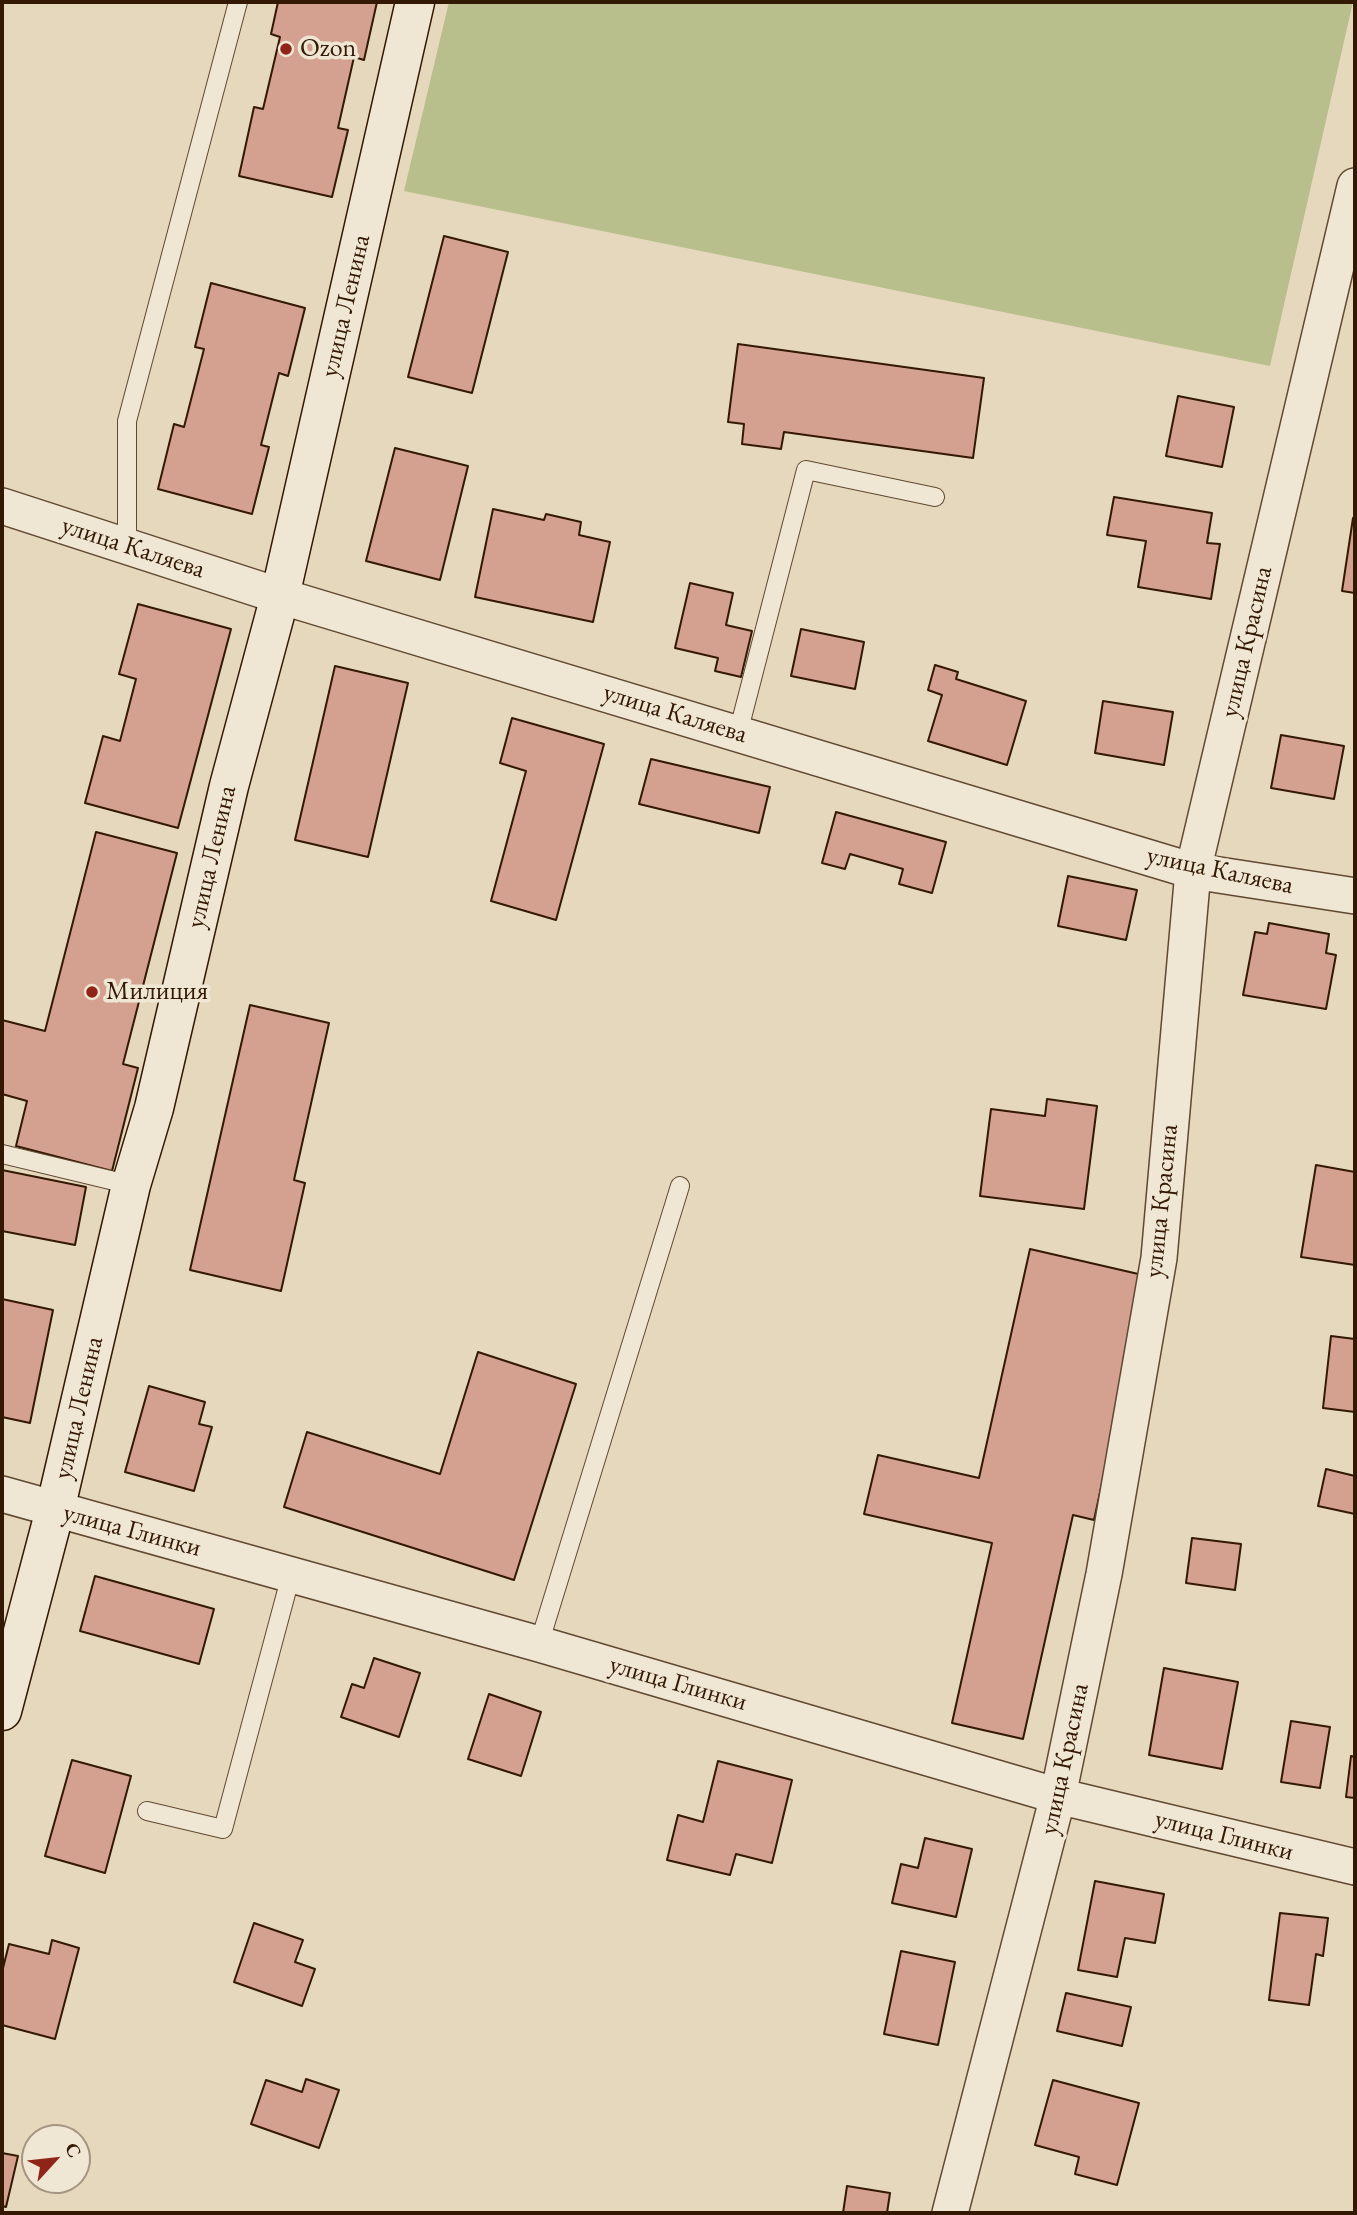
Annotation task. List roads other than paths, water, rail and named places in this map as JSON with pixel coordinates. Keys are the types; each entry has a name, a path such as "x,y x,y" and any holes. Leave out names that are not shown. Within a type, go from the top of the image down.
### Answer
{"main road":[{"name":"улица Ленина","path":"2,1711 55,1510 131,1185 154,1108 229,786 280,596 415,2"}],"street":[{"name":"улица Красина","path":"950,2213 1058,1796 1104,1574 1159,1258 1193,871 1355,186"},
{"name":"улица Каляева","path":"2,506 280,596 1193,871 1355,897"},
{"name":"улица Глинки","path":"2,1494 539,1644 1058,1796 1355,1867"}],"lane":[{"path":"127,545 127,421 238,2"},
{"path":"738,733 806,470 935,497"},
{"path":"1315,890 1355,885"},
{"path":"2,1154 131,1185"},
{"path":"539,1644 680,1185"},
{"path":"147,1811 223,1829 291,1575"}],"place":[{"name":"Ozon","path":"286,49"},
{"name":"Милиция","path":"92,992"}]}
